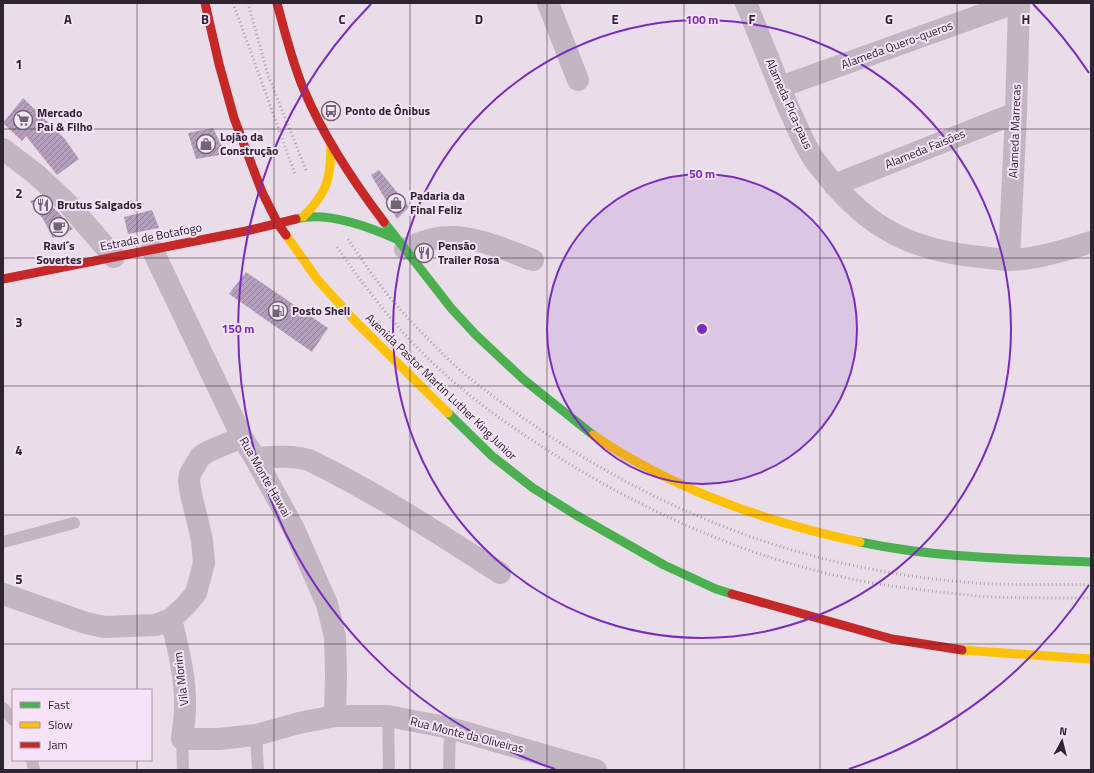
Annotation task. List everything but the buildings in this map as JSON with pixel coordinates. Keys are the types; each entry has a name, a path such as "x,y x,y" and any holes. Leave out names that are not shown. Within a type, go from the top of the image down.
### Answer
{"main road":[{"name":"Avenida Pastor Martin Luther King Junior","path":"205,3 219,64 234,118 262,192 278,224 317,279 355,321 492,456 539,492 644,554 716,589 791,612 892,639 970,651 1091,659"},
{"path":"277,3 304,90 330,143 400,244 461,319 504,362 561,412 614,449 661,475 717,499 768,518 834,535 887,546 932,552 1009,559 1091,562"},
{"path":"303,217 319,200 326,187 330,173 330,143"},
{"name":"Estrada de Botafogo","path":"3,278 278,224 303,217 341,220 373,229 400,244"}],"street":[{"path":"548,3 578,80"},
{"name":"Alameda Pica-paus","path":"746,3 800,134 814,159 834,185 855,207 872,220 890,232 920,246 959,255 1009,260 1069,250 1091,242"},
{"name":"Alameda Quero-queros","path":"780,87 1015,3"},
{"name":"Alameda Marrecas","path":"1009,260 1016,113 1019,3"},
{"name":"Alameda Faisões","path":"834,185 1016,113"},
{"path":"3,149 37,175 69,205 114,257"},
{"path":"400,244 448,237 466,238 533,260"},
{"name":"Rua Monte Hawai","path":"152,249 242,437 293,527 327,604 335,637 336,673 334,716"},
{"path":"3,594 104,627 156,625 171,619 186,606 196,593 204,563 202,540 191,494 189,481 190,474 200,457 207,452 242,437"},
{"path":"255,458 290,456 309,460 415,520 500,573"},
{"name":"Vila Morim","path":"171,619 182,666 184,686 185,708 182,739"},
{"name":"Rua Monte da Oliveiras","path":"182,739 219,739 256,735 300,723 334,716 388,716 450,728 588,769"}],"lane":[{"path":"3,542 74,524"},
{"path":"3,708 12,719"},
{"path":"388,716 389,770"},
{"path":"449,770 450,728"},
{"path":"256,735 258,770"},
{"path":"182,739 183,770"}],"railway":[{"path":"233,3 295,174"},
{"path":"248,3 268,75 306,170"},
{"path":"348,239 366,266 399,308 454,365 475,382 532,424 569,448 607,471 686,511 770,543 812,556 872,569 958,582 1091,585"},
{"path":"337,247 372,295 410,340 437,367 485,407 536,443 571,465 672,519 742,548 778,560 864,581 947,593 991,597 1091,598"}],"traffic: fast":[{"path":"296,219 308,217 334,218 372,229 396,239"},
{"path":"384,222 451,308 476,335 523,379 593,435"},
{"path":"448,413 492,456 533,488 576,515 664,565 716,589 732,594"},
{"path":"860,542 946,555 1091,562"}],"traffic: slow":[{"path":"303,217 323,192 329,175 331,143"},
{"path":"286,235 317,279 355,321 448,413"},
{"path":"593,435 655,472 721,501 755,514 825,534 860,542"},
{"path":"962,650 1091,659"}],"traffic: jam":[{"path":"205,3 219,64 234,118 262,192 278,224 286,235"},
{"path":"277,3 296,69 312,108 340,159 384,222"},
{"path":"3,279 246,231 296,219"},
{"path":"732,594 892,639 962,650"}],"place":[{"name":"Ponto de Ônibus","path":"331,111"},
{"name":"Mercado Pai & Filho","path":"23,120"},
{"name":"Lojão da Construção","path":"206,144"},
{"name":"Padaria da Final Feliz","path":"396,203"},
{"name":"Brutus Salgados","path":"43,205"},
{"name":"Ravi´s Sovertes","path":"59,227"},
{"name":"Pensão Trailer Rosa","path":"424,253"},
{"name":"Posto Shell","path":"278,311"}]}
